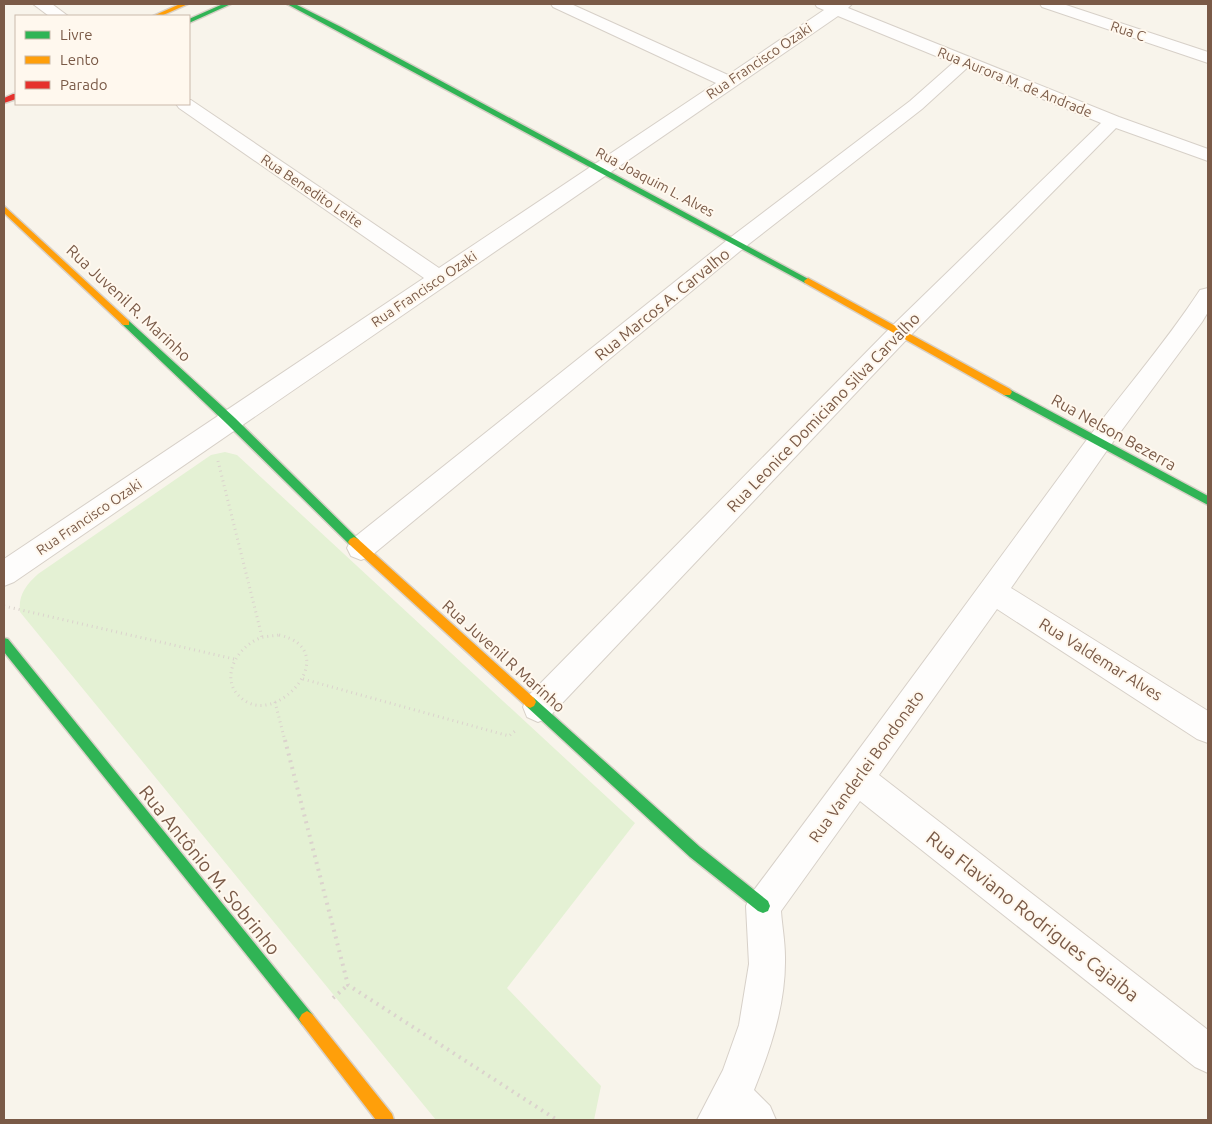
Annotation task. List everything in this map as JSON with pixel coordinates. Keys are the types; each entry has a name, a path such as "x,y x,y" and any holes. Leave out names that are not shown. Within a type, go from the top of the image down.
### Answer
{"street":[{"path":"41,4 58,15"},
{"path":"158,15 185,4"},
{"path":"190,21 228,4"},
{"name":"Rua Joaquim L. Alves","path":"290,4 340,28 598,169 738,242 899,333 1005,390"},
{"path":"558,4 729,82"},
{"name":"Rua C","path":"1048,4 1208,58"},
{"name":"Rua Francisco Ozaki","path":"4,574 440,279 598,169 729,82 835,6"},
{"name":"Rua Aurora M. de Andrade","path":"835,6 964,62 1113,121 1208,155"},
{"name":"Rua Marcos A. Carvalho","path":"361,548 738,242 916,105 964,62"},
{"name":"Rua Benedito Leite","path":"186,105 440,279"},
{"name":"Rua Leonice Domiciano Silva Carvalho","path":"538,708 899,333 1113,121"},
{"name":"Rua Juvenil R. Marinho","path":"4,209 231,421"},
{"name":"Rua Vanderlei Bondonato","path":"763,906 858,779 1098,443 1200,326 1208,295"},
{"name":"Rua Nelson Bezerra","path":"1005,390 1098,443 1208,501"},
{"name":"Rua Juvenil R Marinho","path":"231,421 361,548 695,852 763,906"},
{"name":"Rua Valdemar Alves","path":"993,591 1208,728"},
{"name":"Rua Antônio M. Sobrinho","path":"4,642 386,1120"},
{"name":"Rua Flaviano Rodrigues Cajaiba","path":"858,779 1208,1054"},
{"path":"735,1112 757,1031 767,963 763,906"}],"path":[{"path":"211,435 262,637"},
{"path":"4,606 234,659"},
{"path":"279,635 294,639 304,649 307,663 303,679 292,693 275,702 258,705 242,701 232,690 229,675 234,659 246,646 262,637 279,635"},
{"path":"303,679 509,736 538,708"},
{"path":"275,702 348,985 557,1120"}],"green space":[{"path":"225,452 237,455 635,823 507,988 601,1086 594,1120 436,1120 20,612 22,595 30,582 38,574 211,455"}],"traffic: fast":[{"path":"190,21 228,4"},
{"path":"290,4 339,28 808,281"},
{"path":"126,323 231,421 354,542"},
{"path":"1007,392 1208,501"},
{"path":"4,643 307,1019"},
{"path":"530,702 695,852 763,906"}],"traffic: slow":[{"path":"158,15 185,4"},
{"path":"4,209 126,323"},
{"path":"808,281 1007,392"},
{"path":"354,542 530,702"},
{"path":"307,1019 386,1120"}],"traffic: jam":[{"path":"4,101 15,96"}]}
